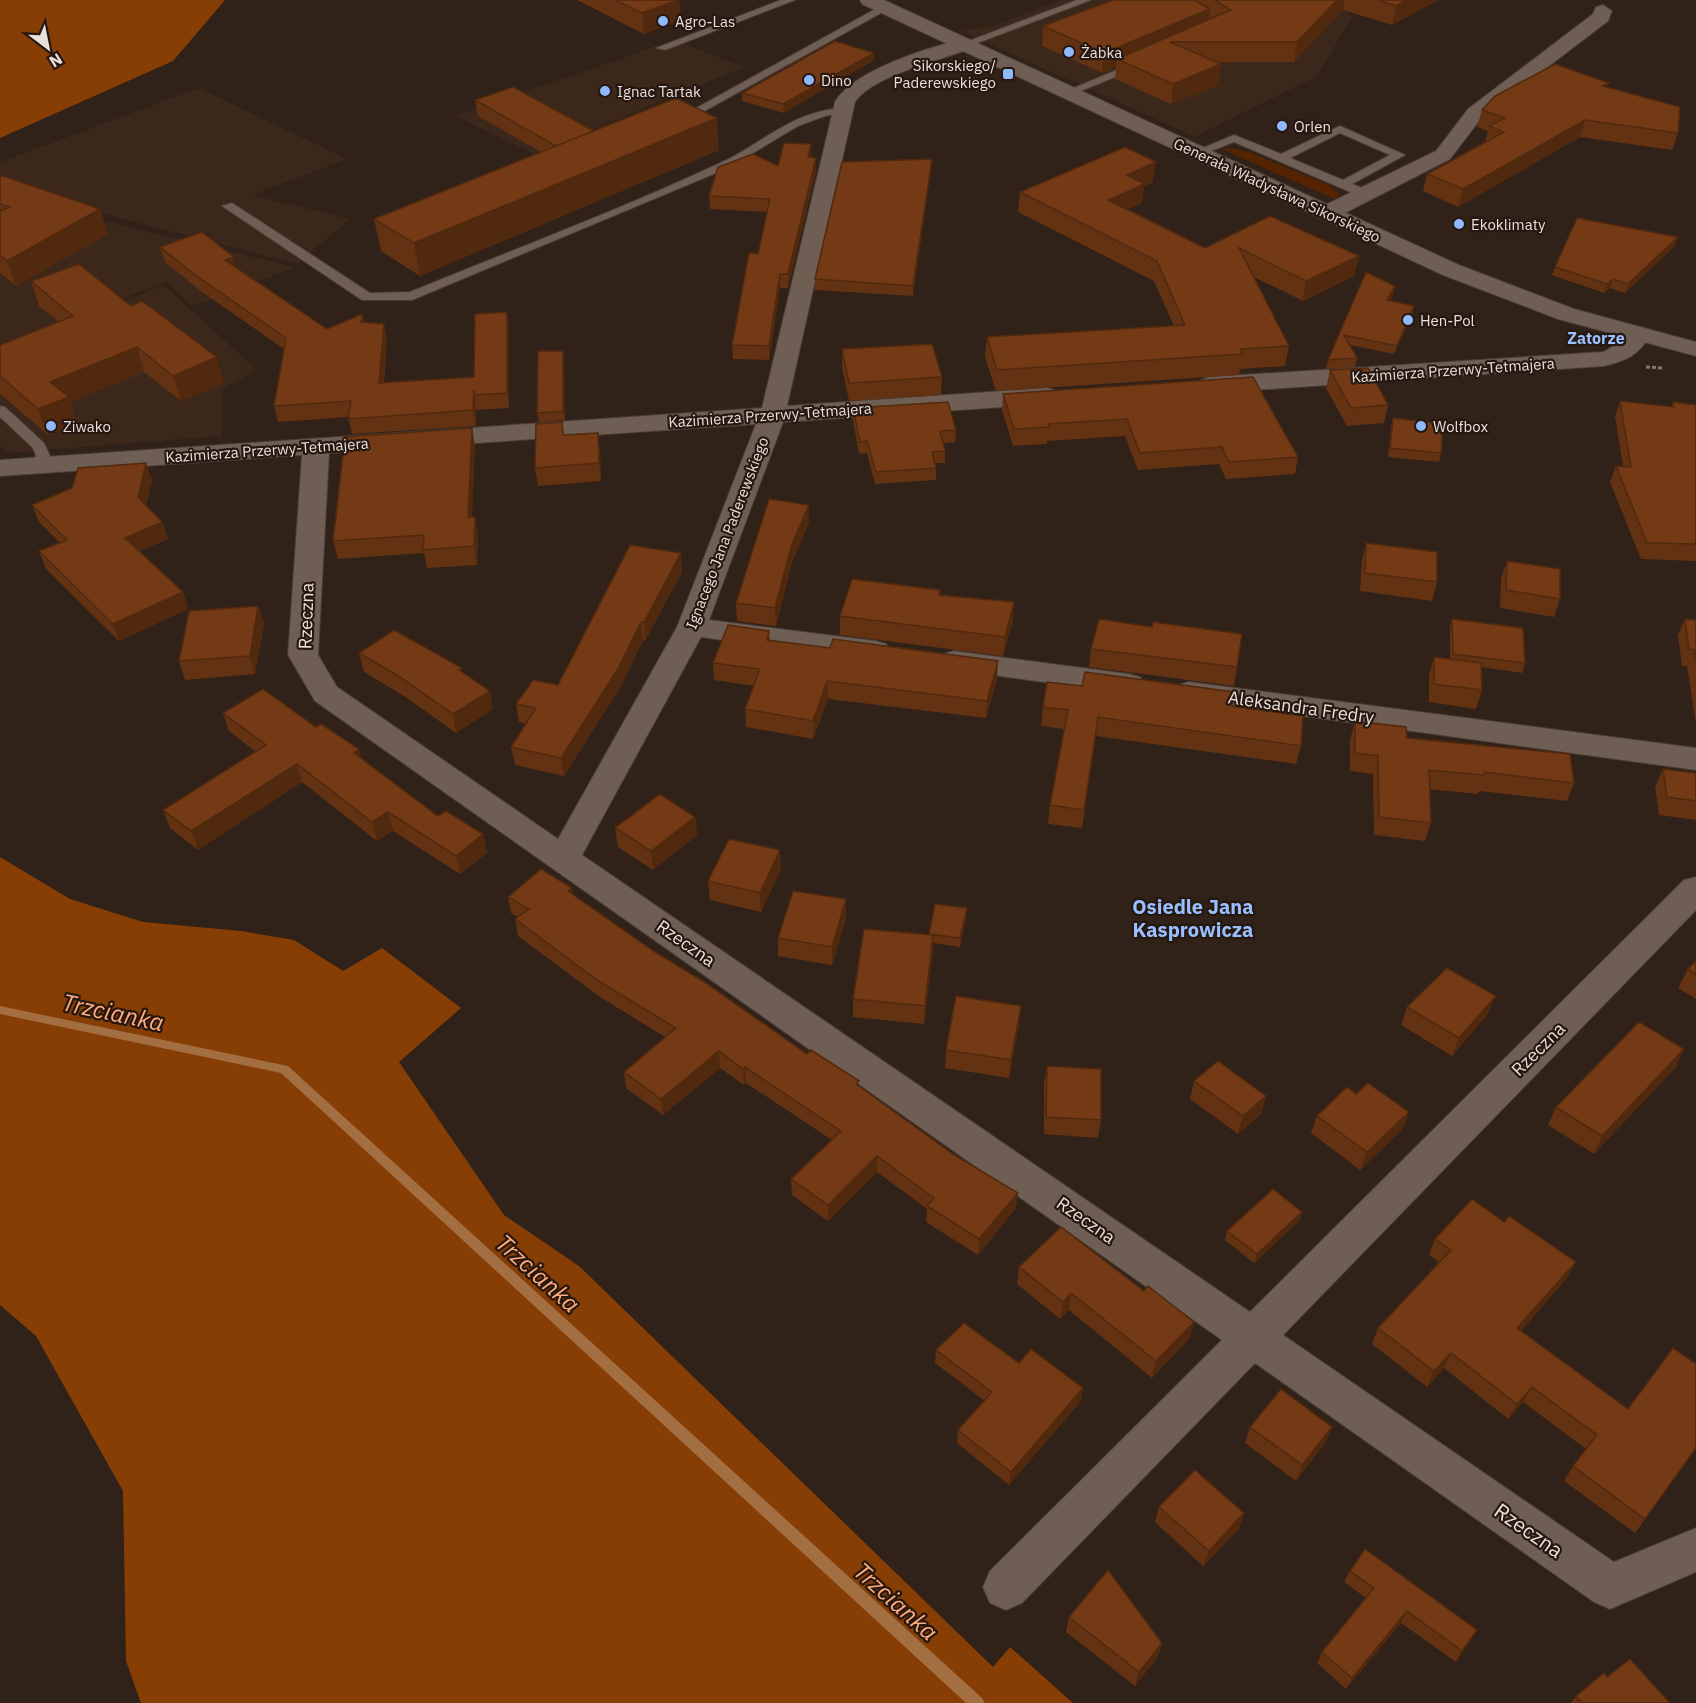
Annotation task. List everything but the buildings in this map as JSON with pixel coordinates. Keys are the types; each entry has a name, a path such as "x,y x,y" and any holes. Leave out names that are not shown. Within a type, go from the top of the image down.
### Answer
{"street":[{"name":"Generała Władysława Sikorskiego","path":"877,4 1327,213 1507,293 1638,335 1696,349"},
{"path":"1327,213 1443,155 1475,114 1601,17 1603,11"},
{"name":"Ignacego Jana Paderewskiego","path":"564,858 692,627 773,414 841,111 854,91 901,69 963,45"},
{"name":"Kazimierza Przerwy-Tetmajera","path":"1187,387 1604,359 1625,352 1633,346 1638,335"},
{"name":"Kazimierza Przerwy-Tetmajera","path":"0,468 1068,395"},
{"name":"Rzeczna","path":"316,447 303,656 326,694 1610,1586 1696,1550"},
{"name":"Aleksandra Fredry","path":"692,627 1696,759"},
{"name":"Rzeczna","path":"1005,1587 1696,889"}],"lane":[{"path":"661,48 790,0"},
{"path":"963,45 1086,0"},
{"path":"669,126 877,4"},
{"path":"1068,93 1150,59"},
{"path":"228,206 367,297 412,296 723,166 766,139 820,111 841,111"},
{"path":"1281,158 1340,129 1399,155 1343,184"},
{"path":"1197,153 1234,138 1366,194"},
{"path":"0,410 39,447 43,456 39,466"}],"shaded area":[{"path":"0,0 225,0 173,61 0,138"},
{"path":"1061,0 1361,0 1347,13 1353,16 1316,77 1195,137 961,31 995,25"},
{"name":"Ignac Tartak","path":"674,40 744,67 534,154 455,116"},
{"path":"199,88 347,159 252,195 350,219 297,264 0,187 0,162"},
{"path":"1230,148 1249,152 1331,186 1340,194 1335,199 1221,149"},
{"path":"0,195 296,267 192,306 166,282 0,344"},
{"path":"164,285 257,370 222,389 222,436 7,453 0,445 0,348"},
{"path":"0,857 70,899 143,922 241,931 294,940 343,971 382,948 461,1008 399,1062 504,1215 579,1266 993,1667 1010,1647 1073,1703 141,1703 126,1661 123,1491 36,1336 0,1305"}],"waterway":[{"name":"Trzcianka","path":"0,1010 284,1069 977,1703"}],"place":[{"name":"Agro-Las","path":"663,21"},
{"name":"Żabka","path":"1069,52"},
{"name":"Sikorskiego/ Paderewskiego","path":"1008,74"},
{"name":"Dino","path":"809,80"},
{"name":"Ignac Tartak","path":"605,91"},
{"name":"Orlen","path":"1282,126"},
{"name":"Ekoklimaty","path":"1459,224"},
{"name":"Hen-Pol","path":"1408,320"},
{"name":"Ziwako","path":"51,426"},
{"name":"Wolfbox","path":"1421,426"}],"district":[{"name":"Zatorze","path":"1596,338"},
{"name":"Osiedle Jana Kasprowicza","path":"1193,918"}]}
